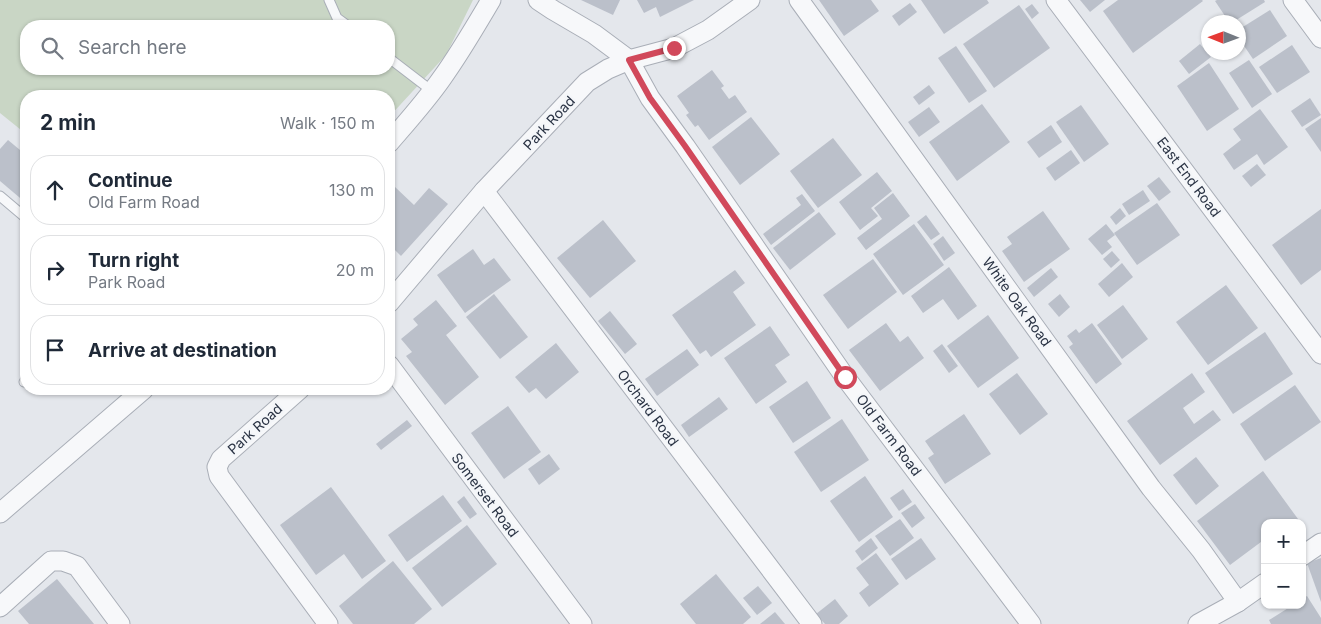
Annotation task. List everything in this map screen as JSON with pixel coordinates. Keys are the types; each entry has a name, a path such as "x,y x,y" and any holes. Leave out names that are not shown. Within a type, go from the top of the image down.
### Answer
{"street":[{"path":"395,136 432,92 463,48 491,0"},
{"name":"Old Farm Road","path":"538,0 594,34 629,60 650,98 845,377 1031,624"},
{"name":"Park Road","path":"395,296 484,191 587,82 608,69 629,60 674,48 708,30 750,0"},
{"name":"White Oak Road","path":"799,0 1151,488 1201,550 1238,602"},
{"name":"East End Road","path":"1056,0 1321,354"},
{"path":"1293,0 1321,38"},
{"name":"Orchard Road","path":"484,191 812,624"},
{"name":"Somerset Road","path":"395,373 582,624"},
{"path":"0,513 137,395"},
{"name":"Park Road","path":"293,395 221,459 217,467 219,476 328,624"},
{"path":"1306,553 1321,543"},
{"path":"0,607 51,560 63,561 77,566 120,624"},
{"path":"1198,624 1238,602 1261,586"}],"lane":[{"path":"329,0 340,20"},
{"path":"395,63 432,92"},
{"path":"0,196 20,213"}],"green space":[{"path":"0,0 473,0 446,55 395,110 395,90 20,90 20,129 0,113"}],"building":[{"path":"581,0 620,0 613,15"},
{"path":"637,0 694,0 660,17 656,7 644,13"},
{"path":"819,0 871,0 879,11 844,36"},
{"path":"921,0 987,0 989,3 944,34"},
{"path":"1080,0 1105,0 1090,12"},
{"path":"1118,0 1203,1 1133,53 1103,11"},
{"path":"1264,0 1265,2 1244,15 1224,15 1215,1"},
{"path":"910,3 917,12 899,26 892,16"},
{"path":"1032,4 1039,13 1032,19 1025,9"},
{"path":"1019,5 1050,48 994,88 963,44"},
{"path":"1270,10 1287,36 1253,59 1246,49 1246,25"},
{"path":"1200,44 1201,60 1207,60 1189,74 1179,61"},
{"path":"1292,45 1310,72 1277,93 1259,67"},
{"path":"956,46 987,91 969,103 938,58"},
{"path":"1249,60 1272,94 1252,108 1229,73"},
{"path":"1209,63 1239,109 1207,131 1177,86"},
{"path":"712,70 724,86 721,88 729,99 735,95 747,112 709,140 698,125 695,127 686,115 689,113 677,96"},
{"path":"929,85 935,93 919,105 913,97"},
{"path":"1310,98 1321,115 1302,127 1291,111"},
{"path":"982,104 1010,142 957,181 929,142"},
{"path":"1081,105 1109,144 1084,162 1056,122"},
{"path":"929,107 940,122 919,137 908,122"},
{"path":"1260,109 1288,147 1264,165 1257,154 1234,170 1223,154 1241,140 1233,129"},
{"path":"751,117 780,154 740,185 712,147"},
{"path":"1321,118 1321,152 1305,129"},
{"path":"1051,125 1062,142 1039,158 1027,142"},
{"path":"833,138 862,175 818,208 790,171"},
{"path":"8,140 20,150 20,198 0,181 0,149"},
{"path":"1071,150 1080,163 1055,181 1046,168"},
{"path":"1257,164 1266,175 1251,187 1242,176"},
{"path":"877,172 892,191 871,208 878,216 860,230 839,202"},
{"path":"1159,177 1171,192 1159,201 1147,186"},
{"path":"395,187 414,205 429,188 448,204 401,256 395,250"},
{"path":"1143,190 1150,201 1129,215 1122,204"},
{"path":"893,193 910,216 866,250 857,238 882,219 874,208"},
{"path":"802,194 815,211 771,245 763,234 801,205 796,198"},
{"path":"1157,203 1180,235 1137,265 1114,233"},
{"path":"1120,208 1126,216 1116,225 1110,217"},
{"path":"1321,209 1321,270 1301,285 1272,245"},
{"path":"1043,211 1070,249 1024,282 1002,251 1012,244 1007,237"},
{"path":"819,212 836,234 790,270 773,248"},
{"path":"926,215 940,234 931,240 917,222"},
{"path":"603,220 636,261 590,298 557,258"},
{"path":"914,224 944,265 903,295 873,254"},
{"path":"1106,224 1115,235 1107,241 1112,247 1102,255 1088,239"},
{"path":"943,236 955,253 944,261 933,244"},
{"path":"473,249 484,265 494,258 511,280 465,313 437,275"},
{"path":"1112,251 1120,260 1111,268 1103,259"},
{"path":"873,259 897,292 848,329 823,295"},
{"path":"1122,263 1133,277 1109,297 1098,284"},
{"path":"949,267 977,306 958,320 943,299 923,313 911,296"},
{"path":"1051,268 1058,277 1034,297 1027,288"},
{"path":"735,270 745,283 733,292 756,325 711,357 706,350 700,354 672,315"},
{"path":"1226,285 1258,328 1208,365 1176,322"},
{"path":"494,294 528,337 500,359 466,317"},
{"path":"1060,294 1070,307 1059,317 1048,304"},
{"path":"436,300 457,326 446,335 479,377 445,405 406,356 412,352 401,339 418,325 413,319"},
{"path":"1123,305 1148,339 1122,359 1097,325"},
{"path":"610,311 637,344 625,354 598,321"},
{"path":"988,315 1019,358 978,388 947,346"},
{"path":"886,323 900,342 908,336 924,358 880,391 849,350"},
{"path":"1092,323 1122,364 1096,384 1069,347 1073,344 1067,336 1076,329 1079,333"},
{"path":"770,326 790,355 775,365 787,382 756,404 724,358"},
{"path":"1265,332 1293,374 1233,414 1205,373"},
{"path":"556,343 579,372 546,399 536,388 529,393 515,377"},
{"path":"942,344 958,366 949,373 933,351"},
{"path":"687,349 699,365 657,396 645,379"},
{"path":"1017,373 1048,414 1020,435 989,394"},
{"path":"1192,373 1205,392 1183,408 1194,424 1213,410 1221,420 1160,465 1127,421"},
{"path":"807,381 831,418 793,443 769,407"},
{"path":"1295,385 1321,422 1265,461 1240,424"},
{"path":"719,397 728,409 689,437 681,425"},
{"path":"508,406 541,452 504,479 471,433"},
{"path":"964,414 991,454 945,484 928,458 934,454 925,441"},
{"path":"842,419 869,460 821,492 794,452"},
{"path":"407,420 412,426 381,450 376,444"},
{"path":"549,454 560,469 539,485 528,469"},
{"path":"1196,457 1219,486 1196,505 1173,475"},
{"path":"1263,471 1298,519 1261,519 1261,542 1230,565 1197,521"},
{"path":"865,476 893,517 859,542 830,501"},
{"path":"331,487 386,561 362,579 344,554 316,575 280,525"},
{"path":"903,489 912,502 899,511 890,498"},
{"path":"443,495 462,521 407,562 388,535"},
{"path":"464,496 477,514 470,519 457,502"},
{"path":"915,504 925,518 912,528 901,513"},
{"path":"900,519 914,538 890,556 875,536"},
{"path":"467,525 497,564 442,607 412,568"},
{"path":"871,538 878,548 862,561 855,551"},
{"path":"921,538 936,559 906,580 891,559"},
{"path":"876,553 899,584 869,607 859,593 869,585 856,568"},
{"path":"1321,558 1321,602 1307,563"},
{"path":"393,561 432,609 414,624 353,624 339,606"},
{"path":"716,574 751,617 743,624 696,624 680,604"},
{"path":"57,579 94,624 29,624 18,611"},
{"path":"758,586 772,603 757,615 743,598"},
{"path":"1306,597 1321,618 1321,624 1271,624 1269,620 1287,609 1306,609"},
{"path":"835,599 848,616 839,624 825,624 816,614"},
{"path":"775,612 785,624 760,624"}],"route":[{"path":"674,48 629,60 650,98 845,377"}]}
